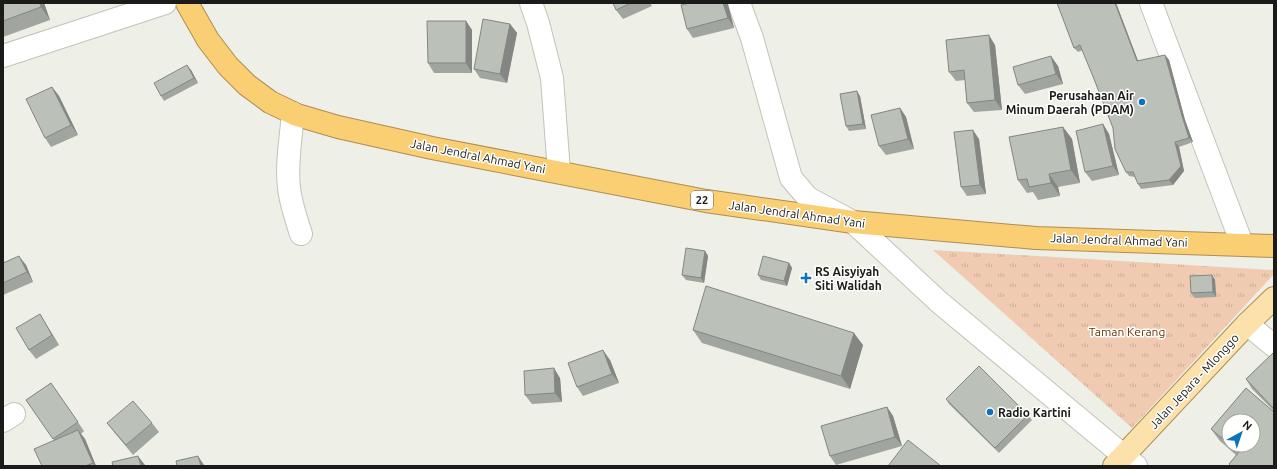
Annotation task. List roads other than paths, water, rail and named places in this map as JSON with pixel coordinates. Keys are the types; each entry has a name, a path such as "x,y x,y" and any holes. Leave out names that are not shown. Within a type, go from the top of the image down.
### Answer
{"highway":[{"name":"Jalan Jendral Ahmad Yani","path":"187,3 208,40 242,80 270,102 293,113 338,127 418,145 706,201 853,222 1036,238 1274,246"}],"main road":[{"name":"Jalan Jepara - Mlonggo","path":"1125,463 1248,324 1274,298"}],"street":[{"path":"3,56 165,3"},
{"path":"531,3 538,23 552,78 559,172"},
{"path":"739,3 756,52 791,178 808,198 853,222 939,302 1125,463"},
{"path":"1151,3 1242,244"},
{"path":"293,113 289,188 294,215 301,234"},
{"path":"1248,324 1274,346"}],"place":[{"name":"Perusahaan Air Minum Daerah (PDAM)","path":"1142,102"},
{"name":"RS Aisyiyah Siti Walidah","path":"806,278"},
{"name":"Radio Kartini","path":"990,412"}],"park label":[{"name":"Taman Kerang","path":"1127,331"}]}
